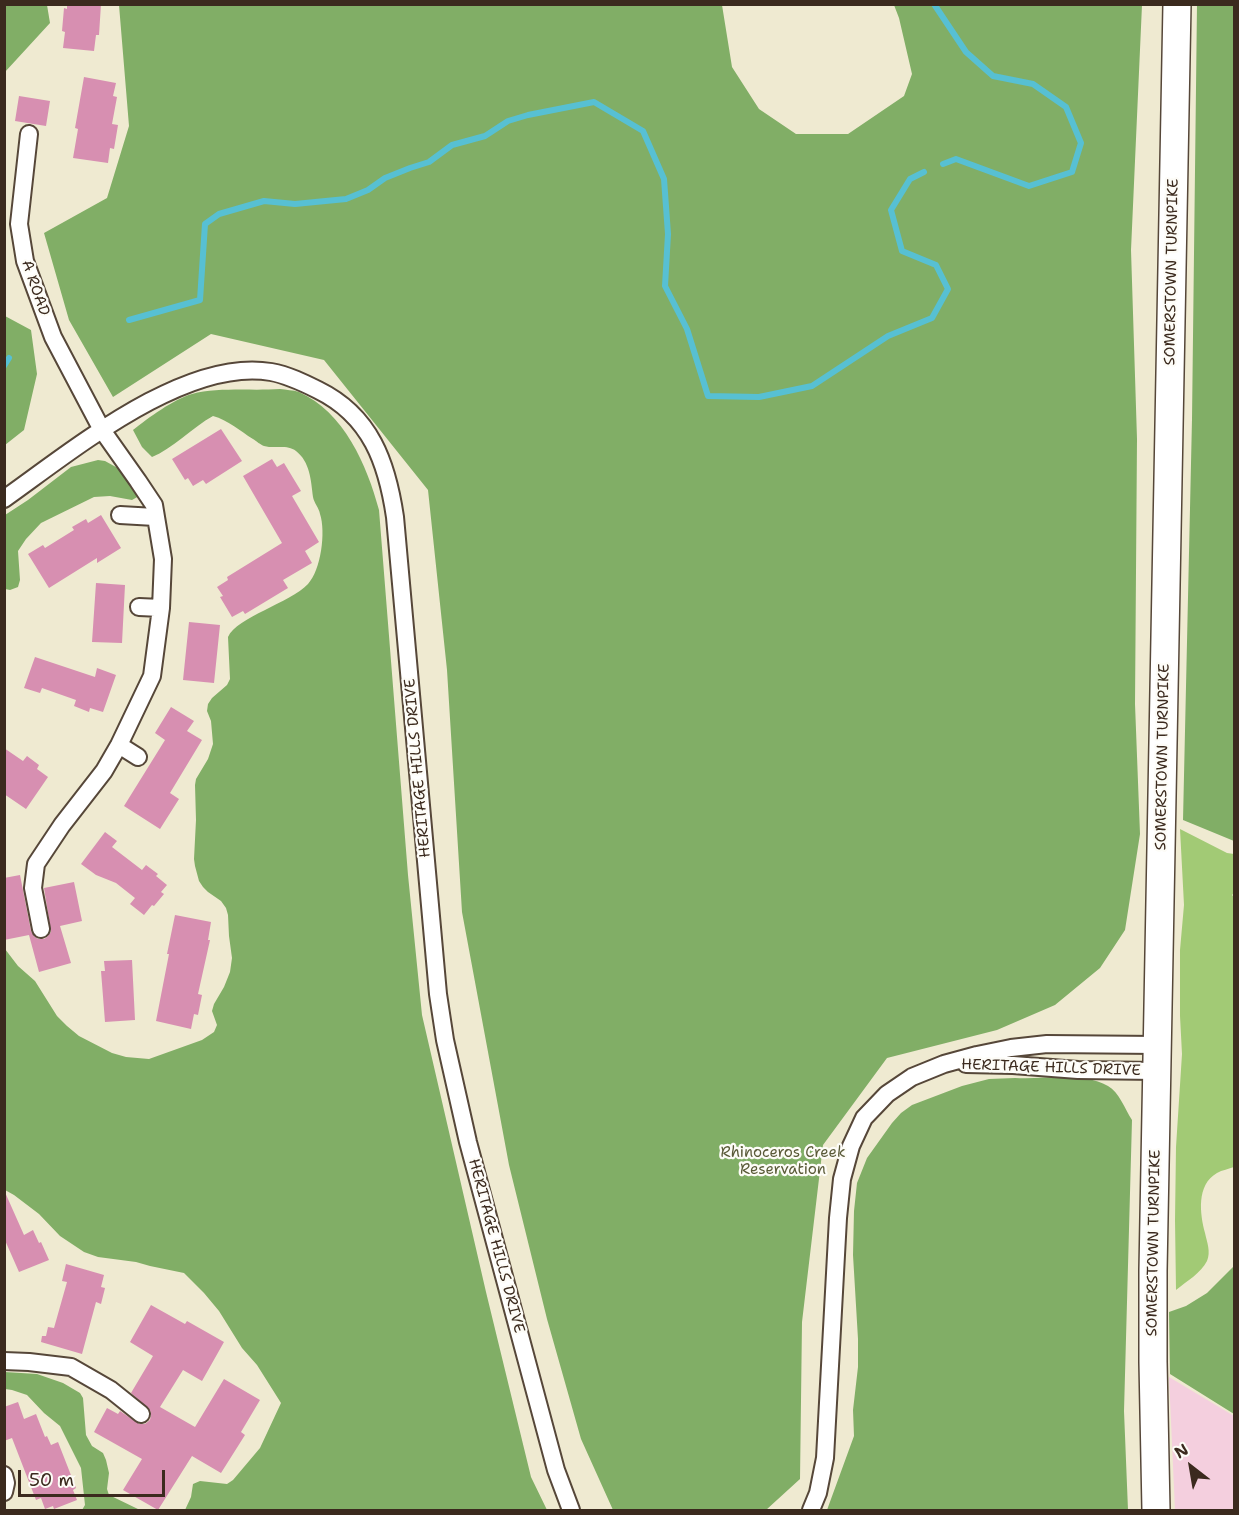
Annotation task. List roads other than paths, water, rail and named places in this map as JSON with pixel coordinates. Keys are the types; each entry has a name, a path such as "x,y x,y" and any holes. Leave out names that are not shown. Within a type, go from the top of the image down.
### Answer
{"main road":[{"name":"SOMERSTOWN TURNPIKE","path":"1156,1510 1153,1362 1157,1058 1177,4"}],"street":[{"name":"A ROAD","path":"29,134 19,224 25,261 53,337 102,430 154,506 164,559 161,608 152,676 104,771 30,862 41,929"},
{"name":"HERITAGE HILLS DRIVE","path":"4,499 102,430 149,402 179,387 209,376 240,371 271,372 299,381 328,395 352,413 370,435 382,458 391,488 396,517 438,994 445,1040 468,1142 556,1470 571,1510"},
{"path":"120,516 155,517"},
{"path":"139,607 161,608"},
{"path":"118,745 138,757"},
{"name":"HERITAGE HILLS DRIVE","path":"811,1510 818,1494 825,1458 842,1179 851,1146 864,1118 887,1094 912,1077 945,1064 1011,1048 1047,1044 1157,1058"},
{"name":"HERITAGE HILLS DRIVE","path":"945,1064 1013,1065 1078,1070 1157,1058"},
{"path":"4,1361 71,1367 111,1390 141,1414"},
{"path":"4,1475 6,1484 4,1492"}],"waterway":[{"path":"934,4 966,52 993,76 1033,84 1066,107 1081,143 1072,172 1029,186 956,159 943,164"},
{"path":"129,320 200,300 205,224 219,214 264,201 295,204 346,199 368,190 385,178 429,162 452,145 485,136 508,121 594,102 643,131 664,179 668,234 665,286 687,329 708,396 759,397 812,386 888,336 932,318 948,289 936,265 902,251 891,210 910,179 924,172"},
{"path":"4,366 9,358"}],"park label":[{"name":"Rhinoceros Creek Reservation","path":"783,1162"}]}
